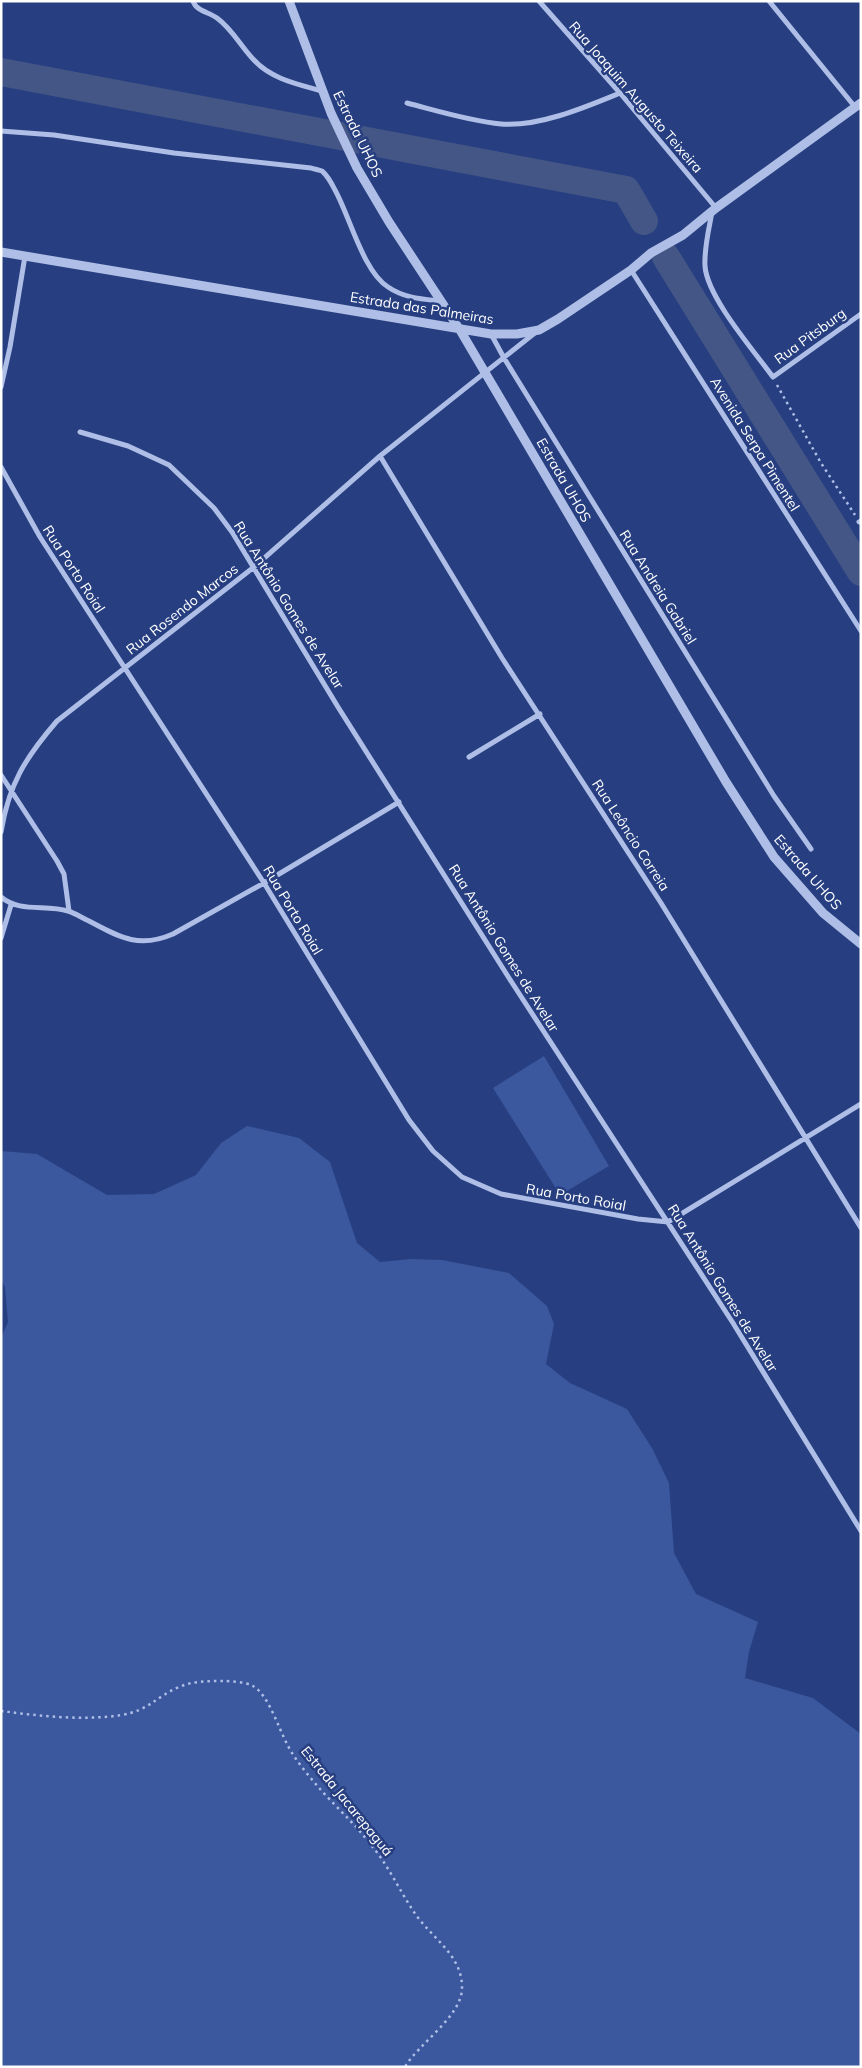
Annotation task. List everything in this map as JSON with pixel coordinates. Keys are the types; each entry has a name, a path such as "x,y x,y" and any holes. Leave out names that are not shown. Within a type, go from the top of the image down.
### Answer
{"street":[{"path":"193,1 196,8 215,16 230,28 253,59 266,70 281,79 322,91"},
{"name":"Estrada UHOS","path":"289,1 331,113 358,168 388,222 460,330 726,782 774,857 822,913 861,944"},
{"name":"Rua Joaquim Augusto Teixeira","path":"538,1 620,93 714,209"},
{"path":"769,1 858,105"},
{"path":"407,103 450,114 503,124 535,121 568,114 620,93"},
{"name":"Estrada das Palmeiras","path":"1,252 460,330 491,334 517,334 539,330 631,270 651,253 684,235 714,209 858,105"},
{"path":"1,131 54,135 174,154 311,168 322,171 330,180 341,200 368,264 377,277 387,287 399,293 414,298 440,301"},
{"path":"714,209 705,256 708,280 734,324 773,377"},
{"path":"1,387 10,347 25,256"},
{"name":"Avenida Serpa Pimentel","path":"631,270 861,631"},
{"name":"Rua Pitsburg","path":"773,377 861,314"},
{"name":"Rua Rosendo Marcos","path":"1,832 11,789 22,766 57,721 254,567 380,456 539,330"},
{"name":"Rua Andreia Gabriel","path":"491,334 774,796 811,849"},
{"name":"Rua Antônio Gomes de Avelar","path":"80,432 128,446 169,465 214,508 232,532 509,978 668,1222 861,1531"},
{"name":"Rua Leôncio Correia","path":"380,456 502,658 661,902 804,1138 861,1228"},
{"name":"Rua Porto Roial","path":"1,467 40,538 264,883 409,1120 433,1151 462,1177 501,1194 638,1219 668,1222"},
{"path":"469,758 540,714"},
{"path":"1,775 29,820 58,861 64,874 69,911"},
{"path":"1,897 11,905 69,911 126,939 143,942 158,940 173,934 264,883 399,802"},
{"path":"1,938 11,905"},
{"path":"668,1222 861,1104"}],"path":[{"path":"773,377 821,463 860,522"},
{"name":"Estrada Jacarepaguá","path":"1,1711 86,1717 121,1715 144,1709 179,1687 204,1681 230,1681 253,1686 268,1704 287,1744 305,1772 372,1845 416,1916 449,1950 460,1971 462,1991 453,2013 409,2059 405,2067"}],"shaded area":[{"path":"544,1056 609,1166 560,1195 493,1088"},
{"path":"247,1126 299,1138 330,1162 357,1243 380,1262 411,1259 442,1260 509,1273 547,1306 554,1324 546,1364 570,1383 627,1409 652,1448 669,1483 674,1553 696,1594 758,1622 749,1652 745,1678 813,1698 861,1734 861,2067 1,2067 1,1338 8,1322 5,1287 1,1280 1,1151 37,1154 107,1195 154,1194 196,1175 221,1143"}],"waterway":[{"path":"1,72 626,190 644,221"},
{"path":"666,257 861,572"}]}
